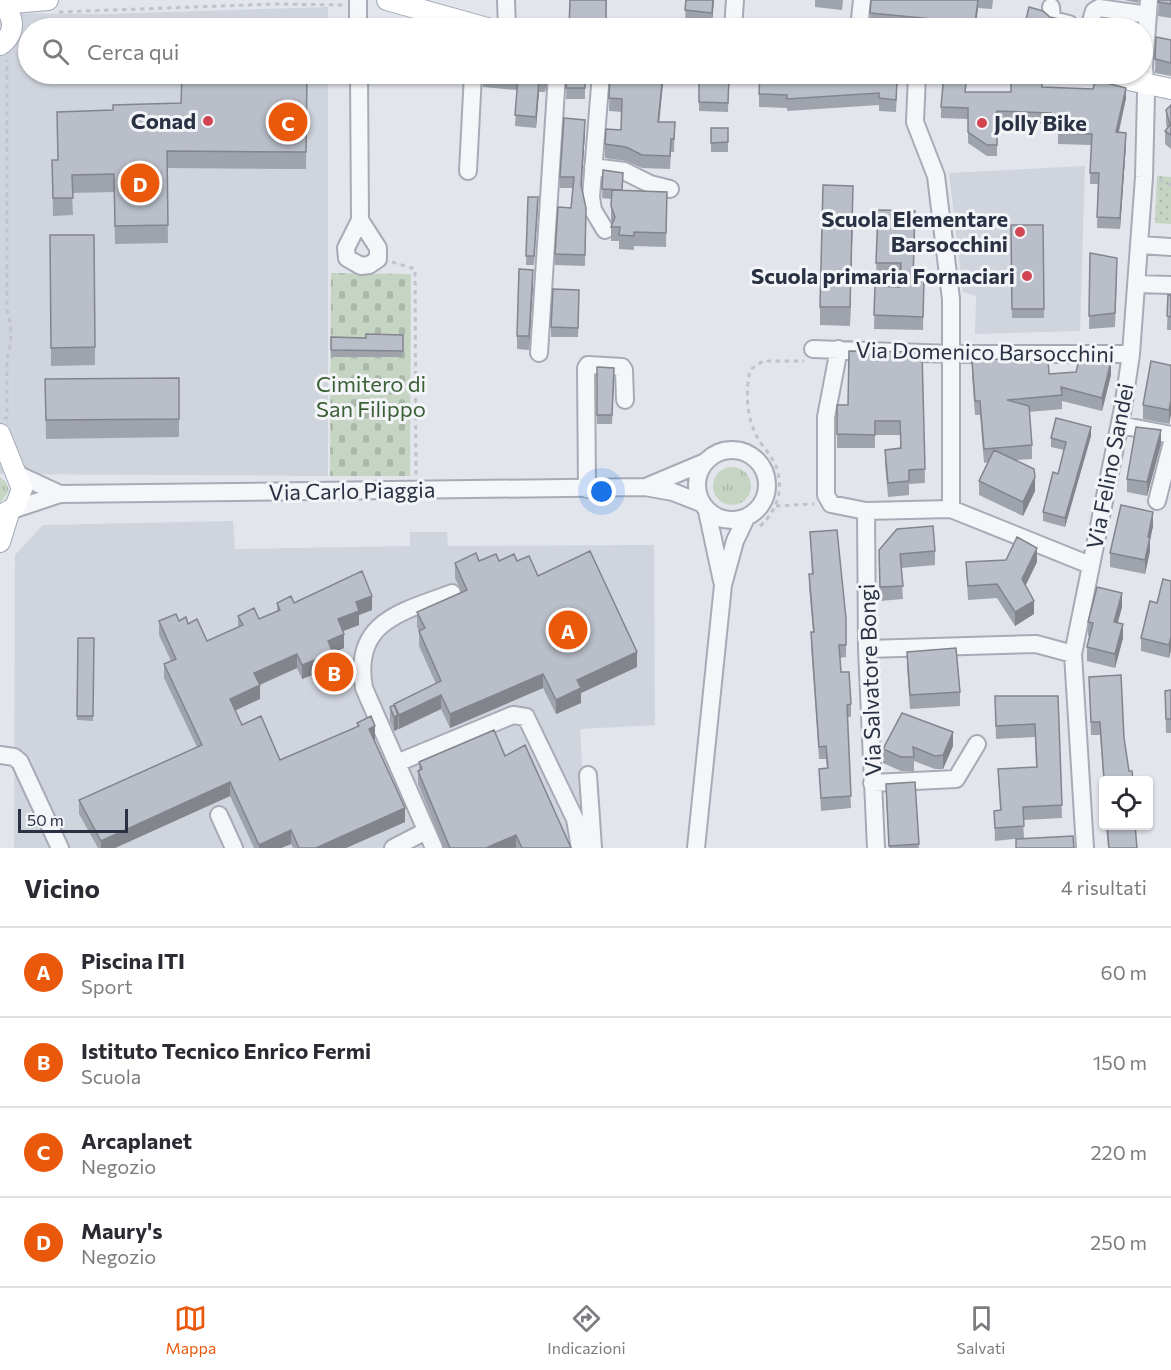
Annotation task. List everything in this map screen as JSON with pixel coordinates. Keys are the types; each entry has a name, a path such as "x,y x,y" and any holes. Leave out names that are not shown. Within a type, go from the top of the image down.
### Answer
{"main road":[{"path":"387,0 446,18"},
{"path":"0,4 52,4"},
{"path":"0,4 9,13 13,25 3,49"},
{"path":"26,18 52,4"},
{"path":"13,25 18,22"},
{"path":"1150,84 1171,89"},
{"path":"0,542 7,513 21,495 21,482 10,469 4,426"}],"street":[{"path":"506,0 507,18"},
{"path":"734,18 735,0"},
{"path":"860,18 862,0"},
{"path":"1051,8 1052,18"},
{"path":"1092,18 1094,11 1099,8 1149,8"},
{"path":"359,84 360,220 346,248 347,258 361,266 369,265 378,259 378,248 360,220"},
{"path":"468,171 472,84"},
{"path":"539,353 556,84"},
{"path":"600,84 591,197 593,210 605,230"},
{"path":"917,84 915,122 936,176 951,299 951,509"},
{"name":"Via Felino Sandei","path":"1085,848 1073,654 1120,425 1131,354 1140,245 1146,84"},
{"path":"593,167 624,171 650,184 670,189"},
{"path":"1140,245 1171,247"},
{"path":"1137,284 1171,285"},
{"name":"Via Domenico Barsocchini","path":"813,349 951,354 1131,354"},
{"name":"Via Domenico Barsocchini","path":"831,504 826,495 826,417 839,349"},
{"path":"587,489 586,368 588,365 622,367 625,400"},
{"path":"1120,425 1171,435"},
{"path":"1157,501 1171,446"},
{"path":"696,848 723,585 735,541 752,523 765,496 766,478 762,467 749,455 738,451 720,452 705,462 696,482 723,585"},
{"name":"Via Carlo Piaggia","path":"645,487 705,462"},
{"path":"10,469 60,494"},
{"name":"Via Carlo Piaggia","path":"60,494 645,487 673,492 704,507"},
{"path":"7,513 60,494"},
{"path":"831,504 866,511 951,509 1090,565"},
{"path":"704,507 726,520 752,523"},
{"name":"Via Salvatore Bongi","path":"866,511 867,650 876,848"},
{"path":"434,848 364,688 360,668 365,651 378,626 390,617 452,592"},
{"path":"867,650 1036,644 1073,654"},
{"path":"397,763 513,715 526,717 575,819 580,848"},
{"path":"872,783 956,779 976,744"},
{"path":"0,755 14,757 20,762 60,848"},
{"path":"588,776 593,848"},
{"path":"219,815 234,848"},
{"path":"393,848 426,831"}],"path":[{"path":"52,4 358,3"},
{"path":"3,49 7,310 10,318 4,426"},
{"path":"378,259 414,269 416,490"},
{"path":"752,523 768,520 776,506 780,486 778,472 754,432 748,411 749,374 754,365 763,361 812,361 813,349"},
{"path":"776,506 831,504"}],"shaded area":[{"path":"328,7 328,18 18,18 18,84 328,84 328,476 0,474 0,13 105,14"},
{"name":"Scuola Elementare Barsocchini","path":"1085,166 1080,331 975,334 976,296 963,292 949,173"},
{"path":"233,521 235,549 410,546 410,532 447,532 448,546 654,545 655,725 580,729 587,848 14,848 15,555 43,525"}],"green space":[{"path":"1157,176 1171,177 1171,224 1155,223"},
{"name":"Cimitero di San Filippo","path":"331,273 411,274 410,476 330,476"},
{"path":"732,467 746,472 751,486 746,500 732,505 718,500 713,486 718,472"},
{"path":"0,477 6,482 9,491 0,503"}],"building":[{"path":"570,0 606,0 606,18 569,18"},
{"path":"686,0 713,0 712,13 685,10"},
{"path":"871,0 978,0 976,18 922,18 870,13"},
{"path":"1159,0 1171,0 1171,4 1158,2"},
{"path":"1029,7 1043,11 1054,18 1026,18"},
{"path":"1156,37 1171,40 1171,63 1155,59"},
{"path":"182,84 307,84 306,152 167,151 168,225 115,226 114,174 72,175 73,198 53,198 52,160 58,160 57,112 113,110 113,105 181,103"},
{"path":"518,84 539,84 536,117 515,115"},
{"path":"566,84 585,84 585,88 566,88"},
{"path":"610,84 662,84 658,122 675,122 670,156 642,155 626,147 605,144 606,129 621,130 622,99 609,98"},
{"path":"699,84 729,84 728,103 699,102"},
{"path":"760,84 897,84 896,100 879,98 879,93 787,99 787,95 759,94"},
{"path":"943,84 966,84 965,92 1011,92 1011,84 1042,84 1042,87 1093,89 1094,84 1110,84 1126,88 1116,132 1126,133 1120,218 1097,217 1099,173 1090,173 1092,134 1058,133 1058,116 1051,116 1051,113 997,111 997,145 987,145 968,132 968,108 941,107"},
{"path":"1171,105 1171,135 1165,131 1170,125 1166,110"},
{"path":"564,118 585,120 581,185 586,208 585,255 555,254 558,207 571,208 574,177 560,177"},
{"path":"711,128 728,128 728,142 711,143"},
{"path":"603,170 623,173 622,190 602,189"},
{"path":"823,185 853,186 850,307 820,307"},
{"path":"612,190 667,192 666,233 634,232 634,236 619,235 620,227 611,227 615,217 611,206"},
{"path":"528,197 538,197 534,256 526,256"},
{"path":"878,210 915,211 913,279 924,279 923,317 874,315 875,286 900,287 901,263 876,263"},
{"name":"Scuola primaria Fornaciari","path":"1011,225 1043,225 1044,309 1012,309"},
{"path":"50,235 94,235 95,347 51,348"},
{"path":"1090,253 1117,258 1115,313 1089,316"},
{"path":"519,269 533,270 529,336 517,336"},
{"path":"553,289 579,290 578,328 551,327"},
{"path":"1168,295 1171,295 1171,317 1167,316"},
{"path":"366,334 403,335 403,351 331,350 331,337 366,338"},
{"path":"849,351 922,352 925,469 909,470 909,481 888,483 885,450 901,448 900,421 875,421 875,435 837,434 837,405 848,405"},
{"path":"1081,353 1111,361 1102,398 1061,387 1062,395 1007,400 1029,406 1032,445 984,449 980,401 975,401 972,361 1014,358 1015,363 1048,360 1049,374 1076,372"},
{"path":"1151,361 1171,365 1169,410 1143,405"},
{"path":"597,367 614,368 612,415 597,415"},
{"path":"179,378 179,419 46,420 45,379"},
{"path":"1056,418 1091,427 1065,518 1043,512 1053,472 1058,474 1066,442 1051,438"},
{"path":"1136,427 1161,430 1147,482 1127,479"},
{"path":"994,450 1034,469 1035,477 1023,502 979,481"},
{"path":"1121,505 1153,512 1145,560 1110,553"},
{"path":"933,526 935,551 900,554 903,586 880,587 879,550 897,529"},
{"path":"837,530 846,619 846,645 839,645 841,672 849,672 851,704 847,705 851,796 821,798 819,769 828,768 826,746 819,747 811,632 814,632 809,574 813,574 810,532"},
{"path":"1017,537 1037,548 1022,579 1034,601 1015,612 997,584 968,586 966,562 1006,560"},
{"path":"590,551 637,652 577,680 581,688 556,700 543,674 450,714 441,695 399,715 394,704 441,681 419,631 425,628 417,612 467,590 455,563 476,553 479,561 496,554 499,561 514,554 517,561 529,556 538,576"},
{"path":"362,571 372,596 356,602 359,611 338,619 344,634 328,641 333,653 302,665 297,654 254,673 260,685 230,699 242,725 261,716 280,760 359,726 357,723 371,716 375,726 369,729 405,808 316,848 299,848 291,830 259,845 230,782 101,841 79,800 202,745 164,664 176,659 159,621 176,614 179,621 186,617 188,624 197,619 207,641 243,625 238,616 254,608 259,619 280,610 277,603 291,596 294,603"},
{"path":"1163,579 1171,581 1169,645 1141,638 1150,601 1157,603"},
{"path":"1097,587 1122,593 1114,622 1123,624 1115,654 1087,647 1093,623 1088,622"},
{"path":"78,638 94,638 93,716 77,716"},
{"path":"956,648 960,692 910,695 907,652"},
{"path":"1121,675 1124,738 1129,771 1132,771 1133,776 1104,776 1100,722 1091,722 1089,677"},
{"path":"1171,690 1171,719 1166,719 1165,691"},
{"path":"995,696 1058,696 1062,805 1023,807 1024,826 995,828 994,811 1001,810 998,769 1037,767 1035,724 996,726"},
{"path":"394,705 398,715 394,717 390,707"},
{"path":"902,713 953,732 943,755 935,756 913,747 914,757 901,757 883,749"},
{"path":"494,730 505,756 525,745 571,848 522,848 516,835 486,848 450,848 418,771 422,769 419,762"},
{"path":"915,782 919,844 889,846 886,784"},
{"path":"1107,830 1135,830 1137,848 1109,848"},
{"path":"1073,836 1074,848 1016,848 1016,839"}],"place":[{"name":"Conad","path":"208,121"},
{"name":"Arcaplanet","path":"288,122"},
{"name":"Jolly Bike","path":"982,123"},
{"name":"Maury's","path":"140,183"},
{"name":"Scuola Elementare Barsocchini","path":"1020,232"},
{"name":"Scuola primaria Fornaciari","path":"1027,276"},
{"name":"Piscina ITI","path":"568,630"},
{"name":"Istituto Tecnico Enrico Fermi","path":"334,672"}]}
